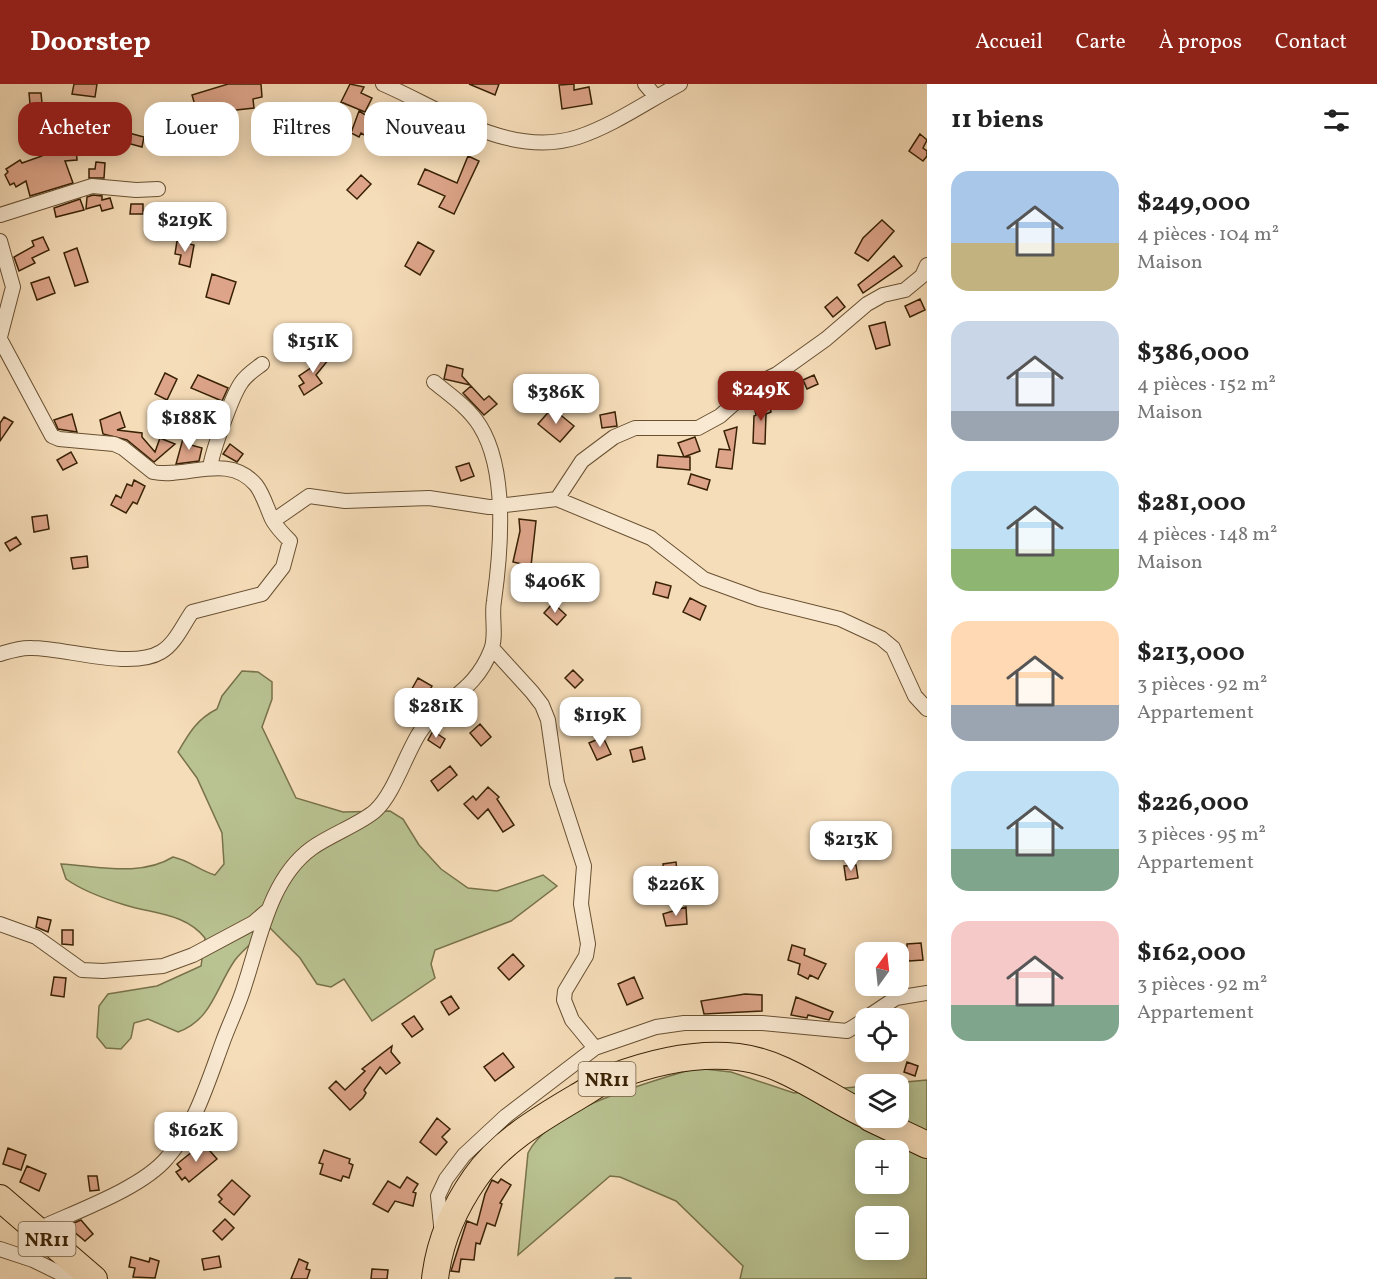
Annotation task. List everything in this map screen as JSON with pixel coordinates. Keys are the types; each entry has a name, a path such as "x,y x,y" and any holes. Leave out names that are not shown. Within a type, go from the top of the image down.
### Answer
{"highway":[{"name":"NR11","path":"435,1279 442,1240 474,1179 501,1149 528,1128 610,1077 676,1058 699,1056 749,1059 777,1068 855,1109"},
{"path":"891,1128 927,1145"},
{"name":"NR11","path":"0,1198 94,1279"}],"street":[{"path":"383,84 483,131 515,140 540,143 564,141 584,134 680,84"},
{"path":"645,84 656,97"},
{"path":"0,215 92,186 136,190 158,189"},
{"path":"0,241 13,287 0,338 52,436 59,439 114,444 123,448 148,470 159,473 210,468 228,469 248,476 258,488 273,521 290,541 282,567 262,594 192,612 175,639 162,652 147,657 109,657 33,648 0,654"},
{"path":"557,499 582,461 614,437 635,428 699,428 720,416 756,384 777,374 826,339 867,304 883,295 906,290 922,276 927,265"},
{"path":"210,468 212,453 239,384 262,364"},
{"path":"36,1230 142,1179 166,1160 180,1142 198,1106 240,999 268,910 302,855 336,831 376,810 412,751 419,733 432,718 471,685 492,648 493,604 500,553 500,506 494,465 481,427 468,411 434,382"},
{"path":"273,521 309,496 345,501 429,498 500,506 557,499 651,538 704,579 759,599 840,619 881,638 893,648 915,696 927,709"},
{"path":"492,648 521,678 542,705 550,730 557,783 584,866 581,904 588,944 586,956 565,991 564,1000 572,1020 595,1048"},
{"path":"0,924 36,936 82,970 103,971 163,966 193,955 253,923 268,910"},
{"path":"882,1008 896,998 927,993"},
{"path":"442,1240 438,1196 446,1179 464,1155 506,1116 595,1048 656,1027 684,1023 762,1023 847,1031 855,1026"},
{"path":"0,1249 33,1260 72,1279"}],"green space":[{"path":"242,671 258,672 272,682 272,699 262,727 296,798 343,812 390,811 403,819 419,845 441,869 468,888 497,891 543,875 557,886 511,921 435,950 431,964 435,978 372,1021 344,979 331,987 317,984 300,958 269,927 235,960 206,1011 189,1027 178,1032 148,1019 134,1023 131,1038 121,1049 106,1048 97,1037 99,1006 108,994 157,986 201,966 205,938 179,919 117,903 80,887 66,879 61,864 133,869 161,863 173,857 215,875 224,864 222,833 197,778 178,752 199,722 217,709 222,696"},
{"path":"696,1068 731,1072 794,1093 855,1087 855,1128 909,1128 909,1082 927,1080 927,1279 740,1279 743,1266 676,1201 620,1177 610,1176 518,1255 528,1153 540,1137 557,1123 579,1110 628,1089"}],"building":[{"path":"74,84 97,84 95,97 72,94"},
{"path":"228,84 261,84 262,97 253,99 251,108 239,110 239,102 194,102 192,95"},
{"path":"350,84 364,87 361,93 372,98 370,102 364,102 364,112 352,107 352,102 341,102"},
{"path":"469,84 499,84 495,95"},
{"path":"574,84 574,90 589,87 592,104 562,109 559,85"},
{"path":"29,93 41,93 42,102 30,102"},
{"path":"359,111 364,114 364,135 361,133 359,137 352,134"},
{"path":"132,134 144,137 142,147 132,144"},
{"path":"920,134 927,140 923,148 927,151 927,156 923,161 909,151"},
{"path":"42,156 77,156 77,160 65,161 73,183 30,196 26,181 16,187 14,183 10,185 5,175 8,172 6,169 20,160 22,163"},
{"path":"468,156 479,161 454,214 439,207 445,196 418,184 425,169 457,183"},
{"path":"96,162 105,163 104,178 89,178 89,169 95,169"},
{"path":"361,175 371,184 357,199 347,190"},
{"path":"102,196 102,200 110,198 113,208 102,211 100,205 86,209 87,197"},
{"path":"80,199 84,210 56,217 54,208"},
{"path":"131,204 143,204 143,214 130,214"},
{"path":"882,220 894,231 868,261 855,253 863,238"},
{"path":"43,237 49,250 32,258 35,263 19,271 14,257 34,246 32,241"},
{"path":"177,241 194,245 190,267 179,264 181,255 175,254"},
{"path":"418,242 434,251 420,275 405,266"},
{"path":"77,248 88,282 75,286 64,253"},
{"path":"894,256 902,266 863,293 858,285"},
{"path":"212,274 236,282 229,304 206,297"},
{"path":"49,277 55,293 37,300 31,283"},
{"path":"837,297 845,307 833,317 825,307"},
{"path":"920,299 925,310 910,317 905,306"},
{"path":"885,322 890,345 876,349 869,326"},
{"path":"316,352 329,359 316,375 322,383 304,395 299,386 304,383 299,376 315,365 309,361"},
{"path":"447,365 463,369 462,376 470,385 444,379"},
{"path":"165,373 177,379 167,400 155,394"},
{"path":"198,375 228,388 222,401 191,388"},
{"path":"814,375 818,384 807,389 803,380"},
{"path":"471,386 484,400 489,396 497,404 484,415 463,393"},
{"path":"769,401 771,412 766,414 765,444 753,443 754,416 756,415 754,405"},
{"path":"552,408 574,426 560,442 538,424"},
{"path":"120,412 125,427 117,430 142,433 142,437 155,452 160,438 175,444 154,462 127,440 103,434 100,420"},
{"path":"615,412 617,426 602,428 600,415"},
{"path":"72,414 77,432 58,429 54,420"},
{"path":"4,417 13,422 0,441 0,423"},
{"path":"737,427 732,469 716,467 719,449 730,450 724,431"},
{"path":"184,435 194,437 191,445 202,448 199,461 176,464"},
{"path":"695,437 700,451 684,457 678,443"},
{"path":"230,444 243,454 237,462 223,454"},
{"path":"71,452 77,463 63,470 57,460"},
{"path":"658,455 690,457 690,470 657,467"},
{"path":"469,463 474,476 461,481 456,467"},
{"path":"691,474 710,480 707,490 688,484"},
{"path":"134,480 145,486 137,504 133,502 126,513 111,505 116,495 121,498 127,484 132,486"},
{"path":"47,515 49,529 34,532 32,517"},
{"path":"519,519 536,521 531,566 513,562 520,531"},
{"path":"16,537 21,544 10,551 5,543"},
{"path":"87,556 88,567 73,569 71,558"},
{"path":"656,582 671,586 668,598 653,594"},
{"path":"690,598 706,606 700,620 683,612"},
{"path":"553,603 566,615 557,625 544,613"},
{"path":"573,670 583,680 575,688 565,678"},
{"path":"418,678 432,686 424,700 421,698 414,709 404,703"},
{"path":"480,724 491,737 481,746 470,733"},
{"path":"433,731 445,739 440,748 428,740"},
{"path":"603,737 611,754 597,760 589,743"},
{"path":"642,747 645,759 633,762 630,750"},
{"path":"450,766 457,775 438,791 431,781"},
{"path":"488,787 499,797 497,799 514,825 503,832 488,809 478,819 464,804 473,796 476,800"},
{"path":"676,862 678,880 665,882 663,864"},
{"path":"856,865 858,878 846,880 844,866"},
{"path":"686,907 687,924 666,926 663,914"},
{"path":"38,917 51,920 48,932 36,927"},
{"path":"62,930 73,930 73,945 62,944"},
{"path":"921,943 923,960 909,961 909,944"},
{"path":"792,945 805,949 804,955 826,964 818,979 810,975 808,979 798,974 800,964 788,960"},
{"path":"513,954 524,966 509,980 498,968"},
{"path":"54,977 66,978 64,997 51,995"},
{"path":"634,977 643,998 627,1005 618,984"},
{"path":"745,994 762,995 762,1011 704,1014 701,1001"},
{"path":"451,996 459,1008 449,1015 441,1002"},
{"path":"796,997 833,1012 829,1020 808,1015 807,1018 791,1015"},
{"path":"414,1016 423,1029 412,1037 402,1024"},
{"path":"392,1046 391,1052 400,1063 386,1074 380,1067 364,1090 366,1093 363,1098 350,1110 329,1088 336,1081 345,1090 365,1071 362,1069"},
{"path":"503,1053 514,1067 495,1081 484,1067"},
{"path":"907,1062 918,1066 915,1076 904,1072"},
{"path":"437,1118 450,1129 442,1137 447,1142 436,1155 420,1142"},
{"path":"203,1143 217,1159 189,1182 185,1177 182,1180 176,1172 181,1169 177,1164"},
{"path":"8,1148 26,1155 21,1170 3,1164"},
{"path":"324,1150 350,1159 349,1163 353,1165 349,1178 343,1176 341,1181 320,1174 323,1164 319,1163"},
{"path":"27,1166 46,1174 39,1191 20,1182"},
{"path":"88,1176 97,1176 99,1190 90,1191"},
{"path":"407,1177 418,1184 413,1192 416,1193 413,1206 395,1201 388,1212 373,1204 388,1181 400,1188"},
{"path":"501,1179 511,1185 500,1203 502,1204 495,1226 487,1223 480,1244 476,1243 474,1260 461,1259 459,1272 451,1271 467,1221 477,1225 485,1194 492,1180 498,1183"},
{"path":"232,1180 250,1196 234,1215 219,1202 222,1199 218,1195"},
{"path":"225,1219 234,1228 222,1240 213,1231"},
{"path":"81,1220 93,1234 85,1241 67,1226"},
{"path":"219,1256 221,1267 204,1270 202,1259"},
{"path":"131,1257 149,1262 150,1258 159,1261 155,1278 133,1277 135,1268 129,1267"},
{"path":"299,1259 308,1263 306,1269 310,1270 307,1279 291,1279"},
{"path":"372,1269 388,1270 387,1279 371,1279"}],"waterway":[{"path":"616,1279 630,1279"}]}
